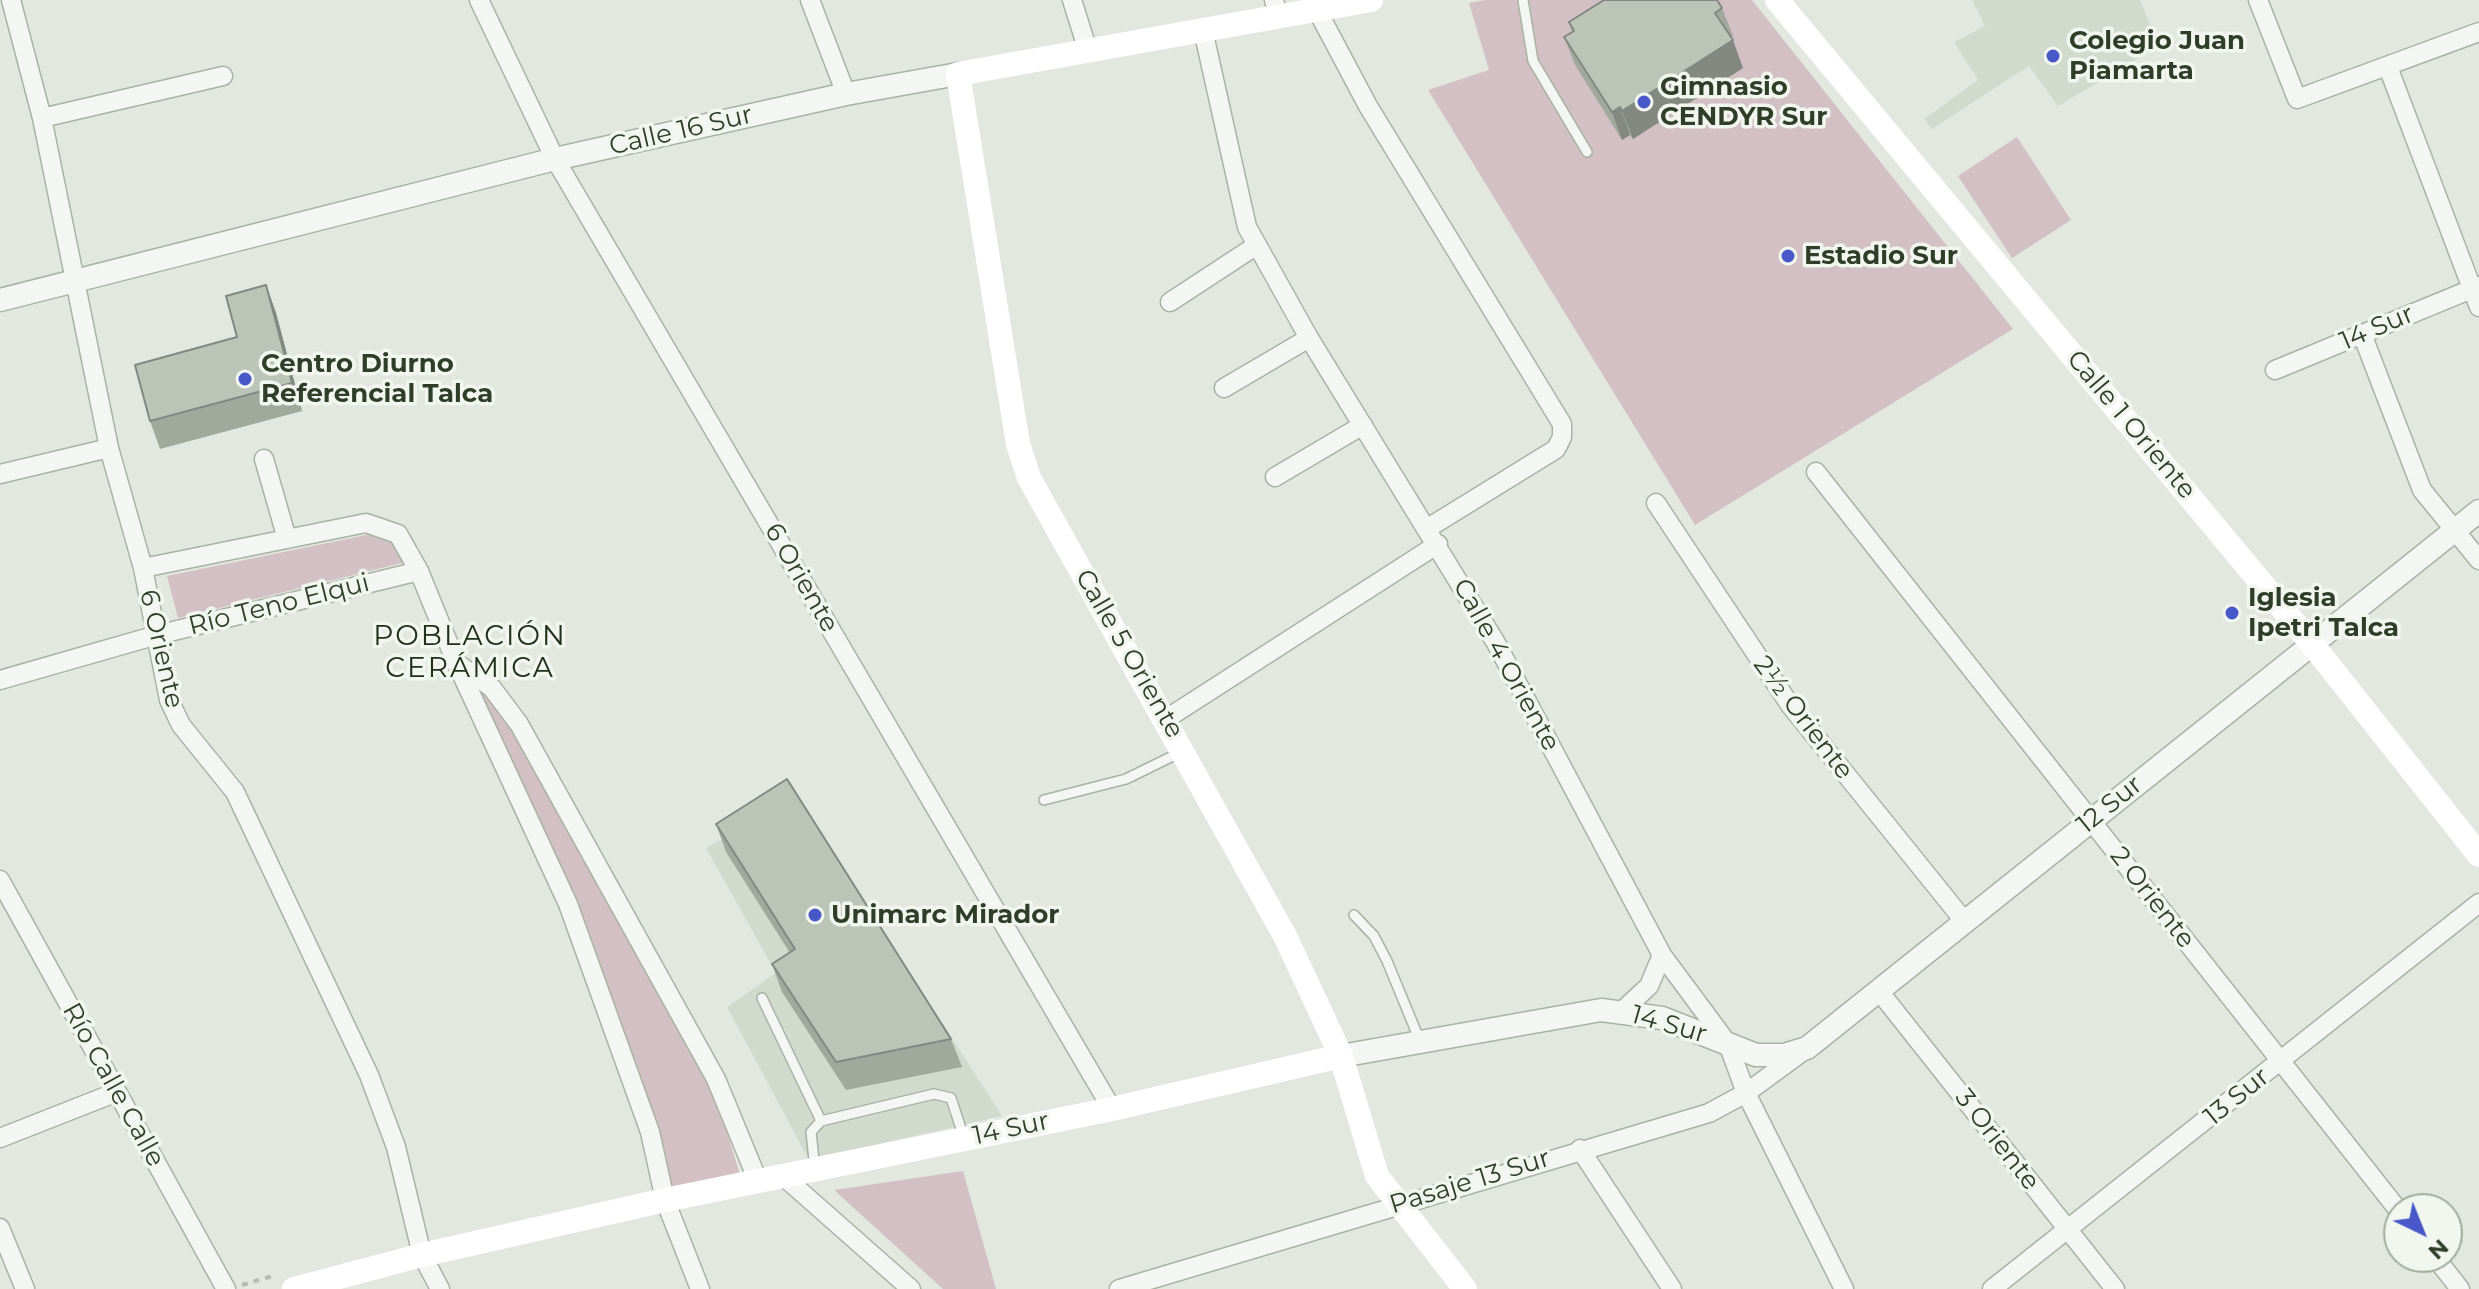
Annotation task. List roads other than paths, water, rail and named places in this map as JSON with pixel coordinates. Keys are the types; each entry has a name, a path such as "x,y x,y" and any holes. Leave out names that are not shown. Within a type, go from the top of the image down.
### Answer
{"main road":[{"name":"Calle 16 Sur","path":"958,74 1203,30 1276,8 1317,10 1371,0"},
{"name":"Calle 1 Oriente","path":"1777,0 2312,644 2479,855"},
{"name":"Calle 5 Oriente","path":"958,74 1022,459 1029,478 1184,750 1285,936 1341,1056 1369,1158 1396,1204 1465,1289"},
{"name":"14 Sur","path":"294,1289 340,1283 422,1255 665,1200 1112,1109 1341,1056"}],"street":[{"name":"6 Oriente","path":"11,0 42,118 109,448 143,568 174,713 235,792 384,1108 422,1255 440,1289"},
{"name":"6 Oriente","path":"479,0 555,159 1112,1109"},
{"path":"810,0 846,94"},
{"path":"1072,0 1088,51"},
{"path":"2258,0 2297,99 2479,32"},
{"path":"1166,719 1556,449 1562,437 1562,424 1368,106 1317,10"},
{"name":"Calle 4 Oriente","path":"1203,30 1247,227 1309,338 1496,643 1662,955 1728,1044 1746,1093 1844,1289"},
{"path":"2388,67 2476,287 2479,307"},
{"name":"Calle 16 Sur","path":"0,300 555,159 846,94 958,74"},
{"path":"42,118 223,76"},
{"path":"1170,302 1257,245"},
{"name":"14 Sur","path":"2275,370 2476,287"},
{"path":"2362,334 2416,478 2479,560"},
{"path":"1224,388 1309,338"},
{"path":"1275,477 1363,425"},
{"path":"0,474 109,448"},
{"path":"264,459 287,539"},
{"name":"2 Oriente","path":"1816,472 2385,1193"},
{"name":"2½ Oriente","path":"1656,503 1790,705 1965,922"},
{"name":"12 Sur","path":"1728,1044 1756,1055 1771,1056 1807,1048 2479,511"},
{"path":"143,568 366,523 398,534 419,571 456,662 568,904 650,1132 665,1200 700,1289"},
{"name":"Río Teno Elqui","path":"0,680 157,635 419,571"},
{"path":"456,662 492,688 519,724 716,1079 758,1181"},
{"name":"Río Calle Calle","path":"0,880 226,1289"},
{"name":"13 Sur","path":"1992,1289 2479,903"},
{"path":"1622,1011 1649,986 1662,955"},
{"name":"3 Oriente","path":"1879,991 2115,1289"},
{"name":"14 Sur","path":"1341,1056 1551,1016 1601,1010 1662,1018 1728,1044"},
{"name":"Pasaje 13 Sur","path":"1119,1289 1709,1113 1746,1093 1807,1048"},
{"path":"0,1138 117,1092"},
{"path":"1580,1149 1672,1289"},
{"path":"783,1176 911,1289"},
{"path":"0,1228 25,1289"},
{"path":"2448,1273 2460,1289"}],"lane":[{"path":"1523,0 1533,61 1587,152"},
{"path":"1044,800 1126,779 1184,750"},
{"path":"1354,915 1374,936 1420,1041"},
{"path":"762,998 821,1121"},
{"path":"815,1169 811,1132 821,1121 941,1093 954,1104 964,1139"}],"place":[{"name":"Colegio Juan Piamarta","path":"2053,56"},
{"name":"Gimnasio CENDYR Sur","path":"1644,102"},
{"name":"Estadio Sur","path":"1788,256"},
{"name":"Centro Diurno Referencial Talca","path":"245,379"},
{"name":"Iglesia Ipetri Talca","path":"2232,613"},
{"name":"Unimarc Mirador","path":"815,915"}],"district":[{"name":"POBLACIÓN CERÁMICA","path":"470,653"}]}
